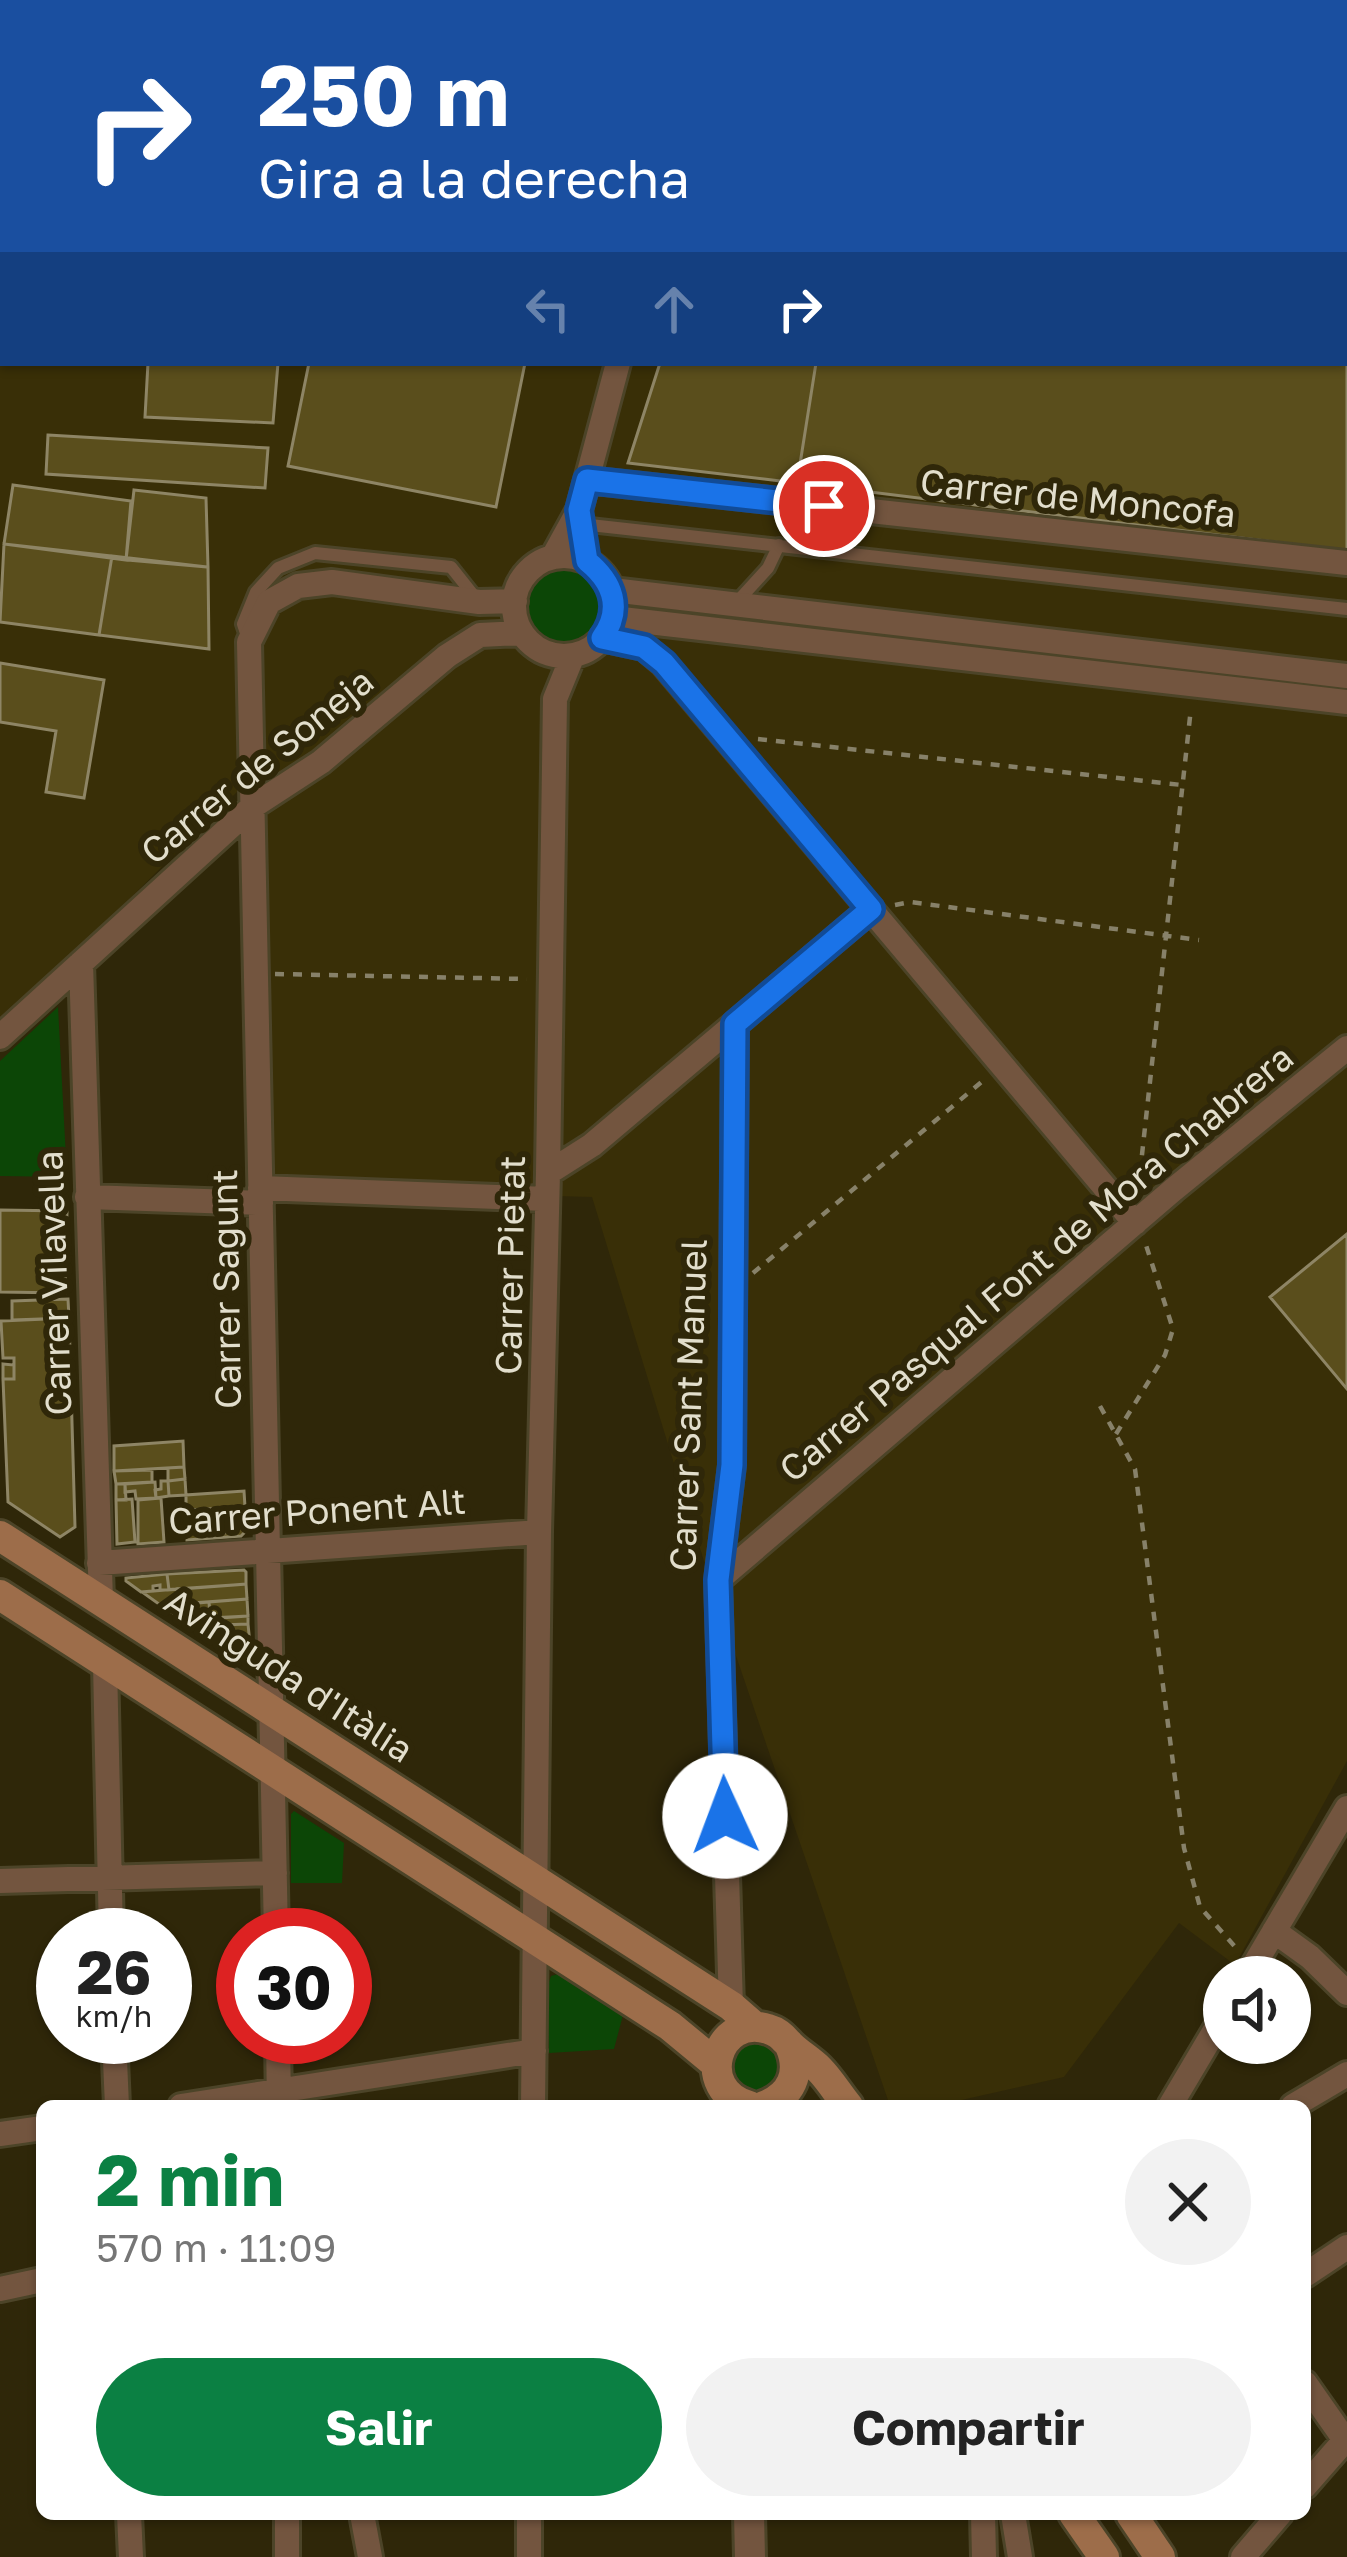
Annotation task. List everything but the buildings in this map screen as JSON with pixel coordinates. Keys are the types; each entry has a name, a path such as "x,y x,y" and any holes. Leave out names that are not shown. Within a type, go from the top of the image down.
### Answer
{"main road":[{"name":"Avinguda d'Itàlia","path":"0,1536 743,2016"},
{"path":"0,1595 670,2026 716,2064"},
{"path":"746,2100 723,2089 716,2064 718,2053 743,2016 775,2031 820,2070 843,2100"},
{"path":"768,2100 784,2095 792,2084 796,2058 790,2046"},
{"path":"1078,2520 1104,2557"},
{"path":"1135,2520 1160,2557"}],"street":[{"path":"587,561 580,517 617,366"},
{"name":"Carrer de Moncofa","path":"587,480 1347,563"},
{"path":"553,557 580,517"},
{"path":"571,556 587,561 612,590 607,628 589,649 558,656 544,652 522,633 514,601 519,586 539,562 571,556"},
{"name":"Carrer Sagunt","path":"275,1908 249,642 268,602 298,586 332,582 479,602 514,601"},
{"path":"612,590 1347,676"},
{"path":"607,628 1347,702"},
{"path":"607,628 664,663 1135,1222"},
{"name":"Carrer de Soneja","path":"0,1037 252,807 321,762 447,656 480,635 522,633"},
{"name":"Carrer Pietat","path":"536,1880 555,699 573,655"},
{"path":"548,1173 592,1145 871,909"},
{"name":"Carrer Vilavella","path":"81,963 101,1601"},
{"name":"Carrer Sant Manuel","path":"735,1024 732,1465 718,1580 743,2016"},
{"name":"Carrer Pasqual Font de Mora Chabrera","path":"718,1580 1135,1222 1347,1048"},
{"path":"87,1197 548,1199"},
{"name":"Carrer Ponent Alt","path":"100,1563 539,1532"},
{"path":"105,1663 111,1908"},
{"path":"1259,1956 1347,1808"},
{"path":"0,1881 274,1873"},
{"path":"533,2100 536,1880"},
{"path":"1274,1931 1347,1993"},
{"path":"1174,2100 1203,2050"},
{"path":"278,2064 279,2098 534,2051"},
{"path":"116,2064 117,2100"},
{"path":"1303,2100 1347,2074"},
{"path":"0,2134 36,2129"},
{"path":"1311,2271 1347,2247"},
{"path":"0,2288 36,2281"},
{"path":"1311,2391 1346,2439 1311,2479"},
{"path":"129,2520 130,2557"},
{"path":"287,2520 287,2557"},
{"path":"363,2520 370,2557"},
{"path":"529,2557 530,2520"},
{"path":"748,2520 750,2557"},
{"path":"983,2520 984,2557"},
{"path":"1014,2520 1020,2557"},
{"path":"1243,2557 1275,2520"}],"lane":[{"path":"580,517 778,545 1347,609"},
{"path":"735,604 768,568 778,545"}],"path":[{"path":"1116,1434 1165,1355 1173,1329 1147,1245 1135,1222 1193,684"},
{"path":"724,736 1182,785"},
{"path":"871,909 910,902 1199,940"},
{"path":"256,974 551,980"},
{"path":"734,1289 1002,1065"},
{"path":"1100,1406 1135,1469 1184,1848 1200,1907 1238,1956"}],"shaded area":[{"path":"0,366 1347,366 1347,1761 1240,1956 1223,1956 1179,1923 1064,2077 962,2100 888,2100 707,1571 592,1197 271,1188 250,779 0,1028"}],"green space":[{"path":"562,564 590,575 601,603 590,631 562,642 534,631 523,603 534,575"},
{"path":"58,1007 67,1177 0,1176 0,1061"},
{"path":"294,1811 344,1843 342,1883 291,1883"},
{"path":"558,1974 623,2015 614,2049 549,2053 547,1987 551,1976"},
{"path":"757,2043 774,2050 781,2067 774,2084 757,2091 740,2084 733,2067 740,2050"}],"route":[{"path":"725,1816 718,1580 732,1465 735,1024 871,909 664,663 644,647 602,638 613,618 612,590 587,561 579,510 587,480 824,506"}]}
